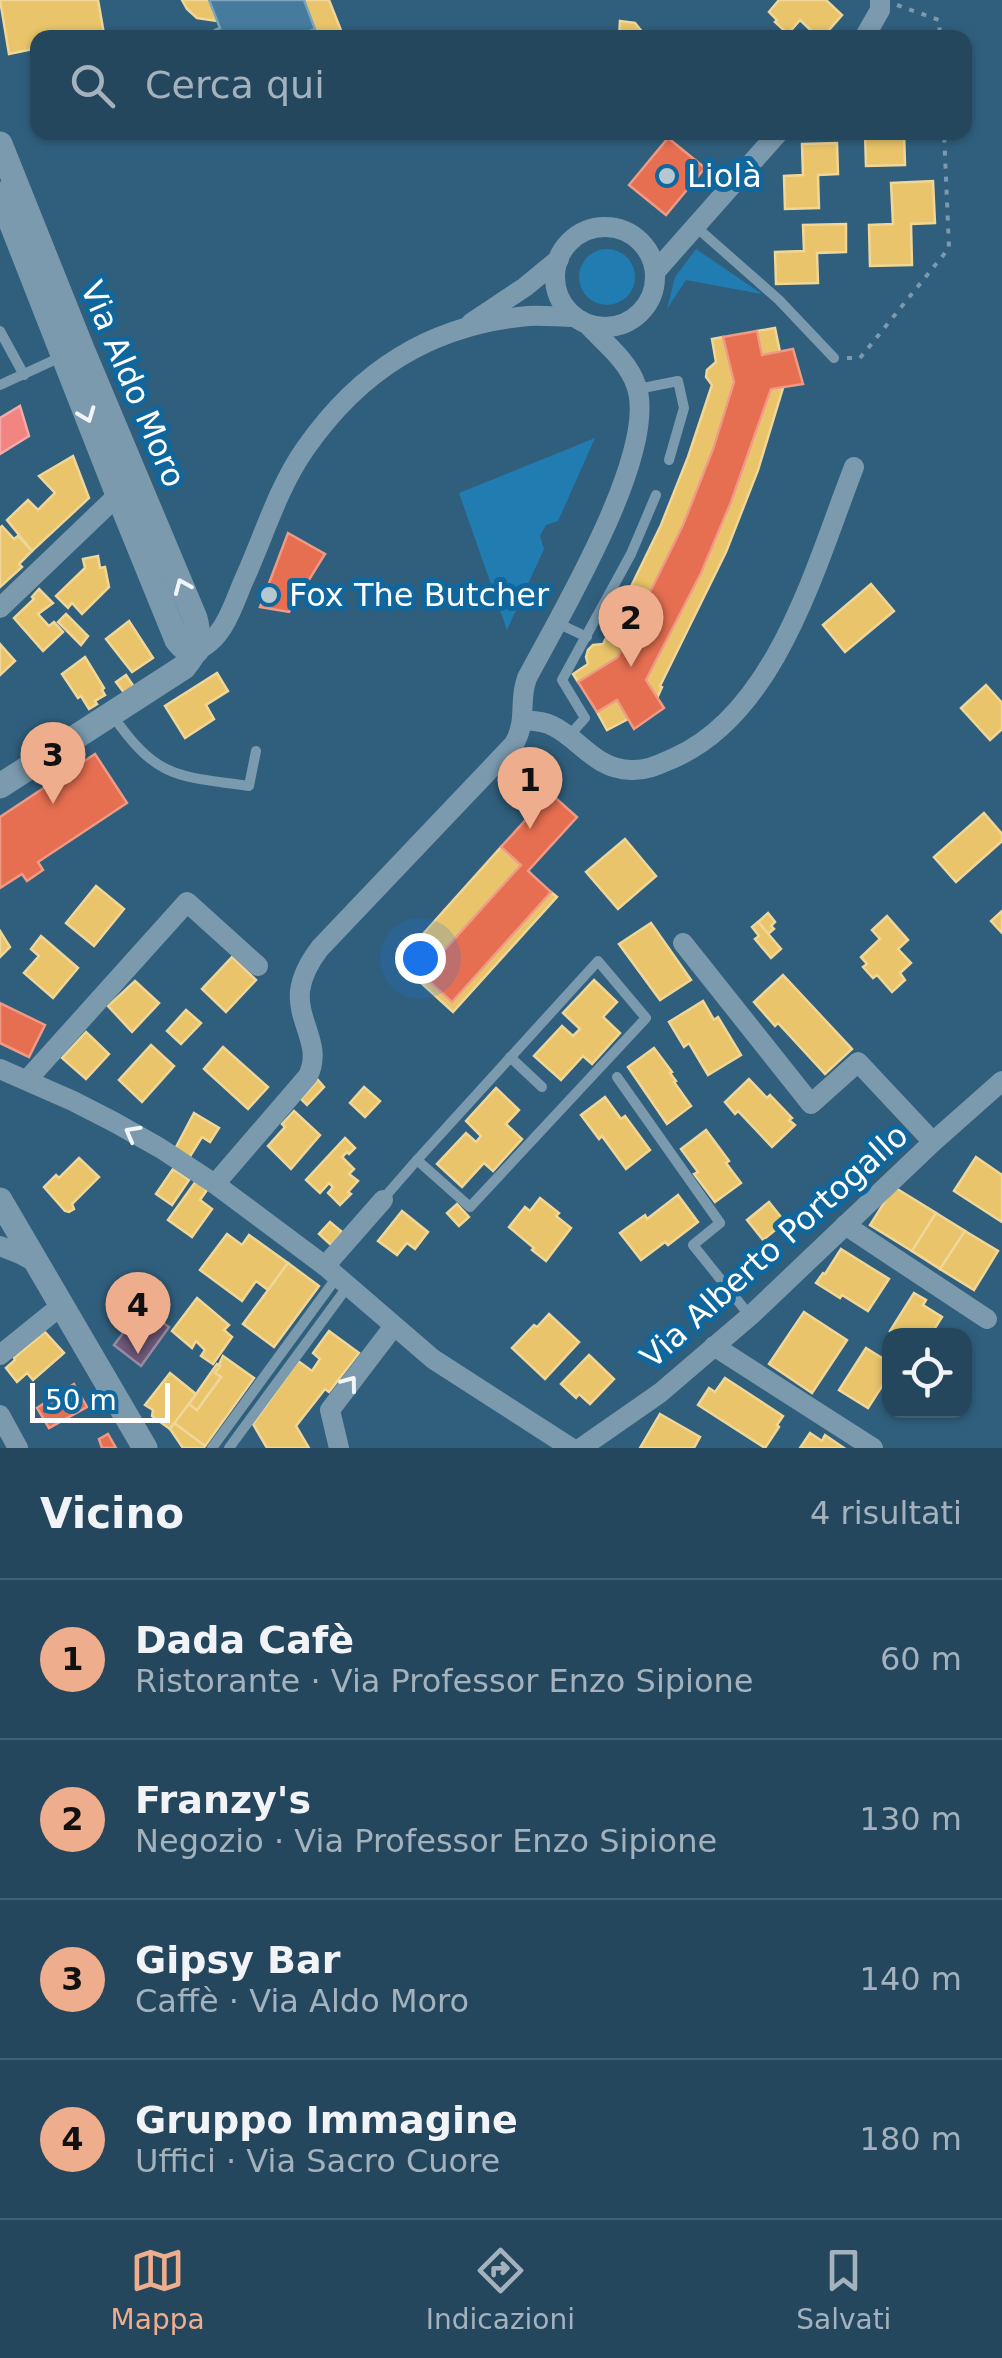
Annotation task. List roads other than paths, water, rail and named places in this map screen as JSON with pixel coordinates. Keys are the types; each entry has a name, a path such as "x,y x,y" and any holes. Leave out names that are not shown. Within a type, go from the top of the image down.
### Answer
{"street":[{"path":"869,30 881,0"},
{"path":"655,272 772,140"},
{"name":"Via Aldo Moro","path":"0,144 73,352 118,495 177,640 189,650 197,638 73,352 0,194"},
{"path":"644,246 693,228"},
{"path":"0,786 184,668 197,638 208,646 227,620 283,489 304,450 370,376 402,354 461,329 530,316 581,321 602,328 630,321 645,308 654,291 655,272 644,246 620,230 590,230 566,246 556,275 557,291 564,305 581,321 634,379"},
{"path":"461,329 559,260"},
{"path":"215,1184 308,1076 313,1065 314,1051 300,1002 310,961 521,732 526,678 600,540 629,466 641,416 628,338 630,321"},
{"path":"524,720 543,721 558,728 592,756 610,766 630,770 650,768 686,753 731,719 778,655 854,467"},
{"path":"0,608 118,495"},
{"path":"27,1080 187,902 258,966"},
{"path":"683,944 811,1104 858,1062 933,1142"},
{"path":"0,1069 129,1131 215,1184 337,1276 433,1358 571,1448"},
{"name":"Via Alberto Portogallo","path":"581,1448 660,1393 750,1316 1002,1081"},
{"path":"337,1276 382,1200"},
{"path":"2,1208 146,1448"},
{"path":"845,1225 987,1319"},
{"path":"0,1246 36,1264"},
{"path":"0,1355 62,1305"},
{"path":"339,1448 330,1410 394,1326"},
{"path":"714,1346 872,1448"},
{"path":"0,1414 18,1448"}],"lane":[{"path":"693,228 779,300 834,358"},
{"path":"0,331 24,375"},
{"path":"0,385 73,352"},
{"path":"634,379 678,380 684,408 668,460"},
{"path":"568,737 585,718 562,680 631,554 656,496"},
{"path":"556,622 587,638"},
{"path":"113,715 136,748 158,766 182,777 249,786 256,751"},
{"path":"382,1200 416,1160 598,961 646,1018 470,1206 416,1160"},
{"path":"510,1058 542,1087"},
{"path":"618,1077 720,1223 693,1245 750,1316"},
{"path":"212,1448 337,1276"},
{"path":"230,1448 337,1276"}],"place":[{"name":"Liolà","path":"667,176"},
{"name":"Fox The Butcher","path":"269,595"},
{"name":"Franzy's","path":"631,667"},
{"name":"Gipsy Bar","path":"53,804"},
{"name":"Dada Cafè","path":"530,829"},
{"name":"Gruppo Immagine","path":"138,1354"}]}
